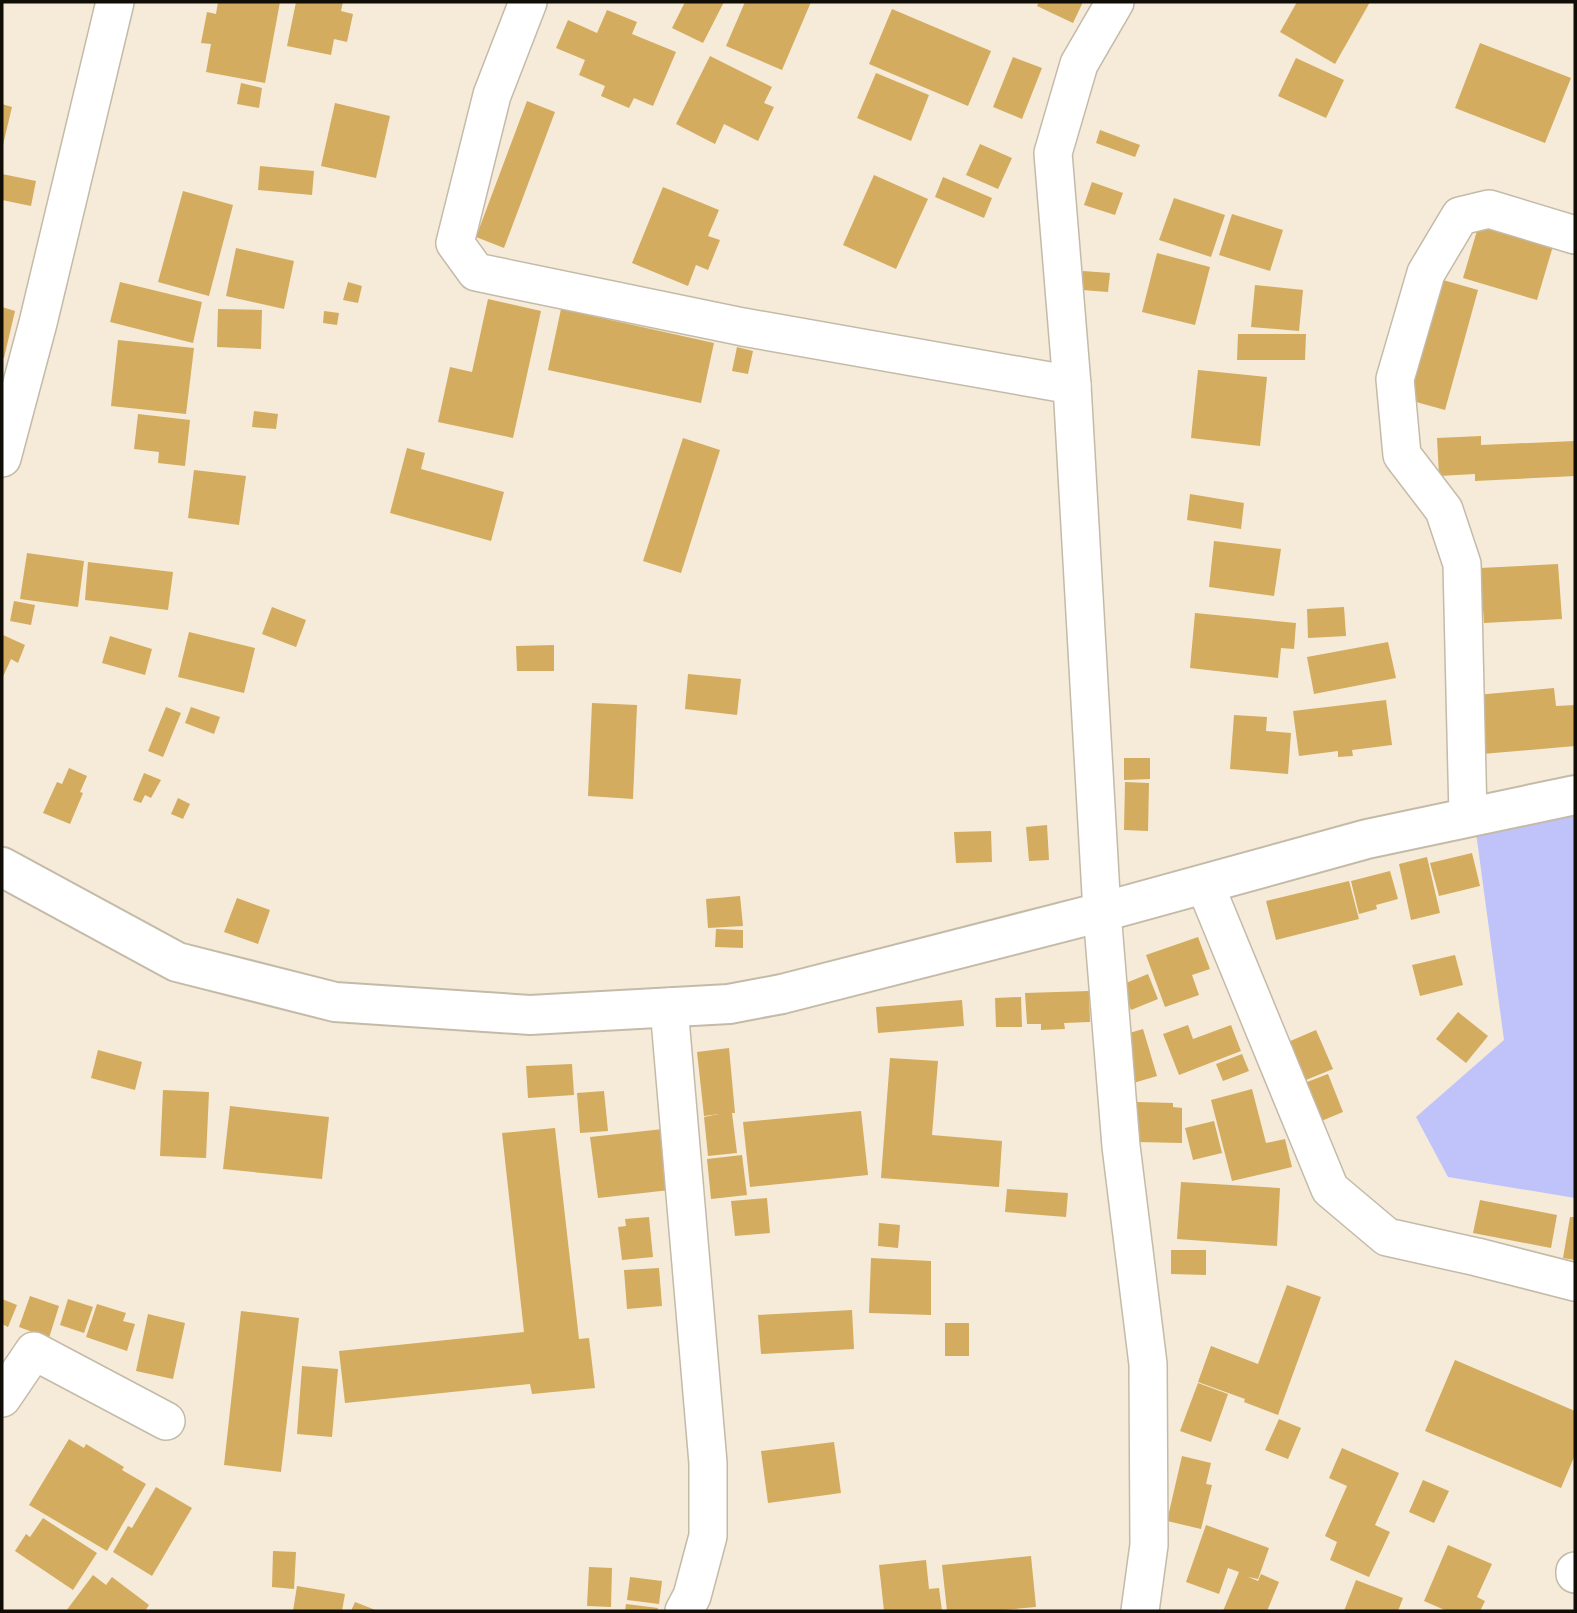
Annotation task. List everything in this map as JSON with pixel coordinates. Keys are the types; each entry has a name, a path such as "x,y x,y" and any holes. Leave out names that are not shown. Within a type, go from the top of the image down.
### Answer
{"main road":[{"path":"2,867 177,962 335,1002 530,1014 729,1004 782,995 1205,885 1367,839 1575,794"}],"street":[{"path":"2,458 38,323 115,2"},
{"path":"528,2 492,95 455,243 475,272 743,327 1072,385"},
{"path":"1115,2 1079,64 1053,153 1072,385 1102,912 1121,1146 1148,1364 1149,1545 1140,1611"},
{"path":"1468,817 1462,564 1444,510 1402,455 1395,379 1426,273 1460,216 1489,209 1575,235"},
{"path":"1205,885 1330,1189 1387,1237 1575,1283"},
{"path":"669,1007 708,1463 708,1536 692,1596 684,1611"},
{"path":"2,1398 34,1351 166,1421"}],"shaded area":[{"path":"1575,812 1575,1198 1448,1177 1416,1117 1504,1040 1475,825"}],"building":[{"path":"218,2 280,2 265,83 206,72 211,44 201,43 207,12 216,14"},
{"path":"296,2 343,2 341,11 353,14 347,42 334,39 331,55 287,46"},
{"path":"685,2 724,2 703,43 672,28"},
{"path":"745,2 811,2 782,70 726,46"},
{"path":"1039,2 1083,2 1073,23 1037,6"},
{"path":"1297,2 1370,2 1335,64 1280,32"},
{"path":"892,9 991,51 968,106 869,64"},
{"path":"607,10 637,22 632,34 676,52 653,106 634,98 629,108 601,96 605,86 579,75 585,60 556,48 568,20 597,33"},
{"path":"1480,43 1571,78 1545,143 1455,108"},
{"path":"710,56 772,87 764,103 774,107 758,141 724,124 715,144 676,124"},
{"path":"1013,57 1042,68 1022,119 993,107"},
{"path":"1296,58 1344,80 1326,118 1278,96"},
{"path":"876,73 929,95 911,141 857,118"},
{"path":"241,83 262,88 259,108 237,104"},
{"path":"527,101 555,112 504,248 476,237"},
{"path":"335,103 390,116 376,178 321,166"},
{"path":"2,104 12,107 3,145 2,145"},
{"path":"1100,130 1140,145 1135,157 1096,143"},
{"path":"980,144 1012,158 998,189 966,175"},
{"path":"260,166 314,171 312,195 258,190"},
{"path":"2,174 36,181 31,206 2,200"},
{"path":"874,175 928,199 896,269 843,245"},
{"path":"943,177 992,198 984,218 935,197"},
{"path":"1092,182 1123,193 1115,215 1084,205"},
{"path":"663,187 719,210 708,236 720,240 708,270 696,265 688,286 632,263"},
{"path":"183,191 233,205 209,296 158,282"},
{"path":"1174,198 1225,215 1211,257 1159,240"},
{"path":"1232,214 1283,230 1270,271 1219,255"},
{"path":"1479,224 1553,246 1537,300 1463,278"},
{"path":"236,248 294,261 284,309 226,296"},
{"path":"1157,253 1210,267 1195,325 1142,312"},
{"path":"1083,271 1110,273 1108,292 1082,290"},
{"path":"1443,280 1478,290 1445,410 1409,400"},
{"path":"120,282 202,302 193,343 110,322"},
{"path":"348,282 362,286 358,303 343,300"},
{"path":"1255,285 1303,290 1299,331 1251,327"},
{"path":"488,299 541,311 513,438 438,422 450,367 472,372"},
{"path":"2,307 15,311 4,358 2,357"},
{"path":"218,309 262,310 261,349 217,347"},
{"path":"561,309 714,343 701,403 548,370"},
{"path":"324,311 339,313 337,325 323,323"},
{"path":"1238,334 1306,334 1305,360 1237,360"},
{"path":"118,340 194,348 186,414 111,406"},
{"path":"737,347 753,351 748,374 732,371"},
{"path":"1198,370 1267,377 1260,446 1191,438"},
{"path":"254,411 278,414 276,429 252,427"},
{"path":"138,414 190,420 185,466 158,463 159,452 134,449"},
{"path":"1481,436 1481,445 1575,441 1575,476 1475,481 1475,474 1439,476 1437,438"},
{"path":"683,438 720,450 681,573 643,561"},
{"path":"407,448 425,453 421,469 504,492 491,541 390,513"},
{"path":"194,470 246,476 239,525 188,518"},
{"path":"1190,494 1244,503 1241,529 1187,520"},
{"path":"1214,541 1281,549 1274,596 1209,587"},
{"path":"27,553 84,561 78,607 20,599"},
{"path":"88,562 173,572 168,610 85,600"},
{"path":"1558,564 1562,619 1484,623 1480,568"},
{"path":"14,601 35,605 31,625 10,621"},
{"path":"272,607 306,620 296,647 262,634"},
{"path":"1344,607 1346,636 1308,638 1307,609"},
{"path":"1195,613 1296,623 1294,649 1281,648 1278,678 1190,668"},
{"path":"189,632 255,648 244,693 178,677"},
{"path":"3,635 25,645 18,663 11,659 2,679"},
{"path":"110,636 152,649 145,675 102,663"},
{"path":"1388,642 1396,678 1314,694 1307,657"},
{"path":"554,645 554,671 517,671 516,646"},
{"path":"688,674 741,679 737,715 685,709"},
{"path":"1554,688 1556,706 1575,705 1575,746 1482,754 1476,695"},
{"path":"1386,700 1392,745 1352,750 1353,756 1338,757 1338,751 1299,756 1293,711"},
{"path":"592,703 637,705 633,799 588,796"},
{"path":"166,707 181,713 163,757 148,751"},
{"path":"191,707 220,717 214,734 185,723"},
{"path":"1234,715 1267,717 1266,731 1291,733 1288,774 1230,769"},
{"path":"1124,758 1150,758 1150,779 1124,780"},
{"path":"69,768 87,776 70,824 43,813 57,782 62,784"},
{"path":"144,773 161,780 151,798 145,795 141,803 133,800"},
{"path":"1125,782 1149,783 1148,831 1124,830"},
{"path":"178,798 190,804 183,819 171,814"},
{"path":"1047,825 1049,860 1029,861 1026,827"},
{"path":"991,831 992,862 956,863 954,832"},
{"path":"1472,853 1480,886 1439,896 1430,863"},
{"path":"1427,857 1440,913 1411,920 1399,864"},
{"path":"1390,871 1398,899 1376,905 1377,909 1359,914 1351,881"},
{"path":"1349,881 1359,919 1276,940 1266,901"},
{"path":"740,896 743,926 708,928 706,899"},
{"path":"237,898 270,910 258,944 224,932"},
{"path":"716,929 743,930 743,948 715,947"},
{"path":"1198,937 1210,969 1192,975 1199,995 1165,1007 1146,955"},
{"path":"1455,955 1463,985 1420,996 1412,965"},
{"path":"1148,974 1158,999 1131,1010 1121,985"},
{"path":"1089,991 1090,1022 1064,1023 1065,1029 1041,1030 1041,1024 1027,1024 1025,993"},
{"path":"1021,997 1022,1027 996,1027 995,998"},
{"path":"962,1000 964,1026 878,1033 876,1007"},
{"path":"1458,1012 1488,1036 1466,1063 1436,1039"},
{"path":"1188,1025 1193,1039 1231,1025 1241,1051 1179,1075 1163,1034"},
{"path":"1143,1029 1157,1076 1130,1084 1116,1037"},
{"path":"1316,1030 1333,1069 1296,1084 1281,1045"},
{"path":"729,1048 737,1153 708,1156 704,1117 719,1114 704,1116 697,1052"},
{"path":"98,1050 142,1062 135,1090 91,1078"},
{"path":"1242,1054 1249,1071 1223,1081 1216,1064"},
{"path":"890,1058 938,1061 932,1135 1002,1141 999,1187 881,1178"},
{"path":"572,1064 574,1095 528,1098 526,1066"},
{"path":"1328,1074 1343,1112 1314,1124 1294,1087"},
{"path":"1252,1089 1266,1143 1285,1139 1292,1167 1232,1181 1211,1100"},
{"path":"163,1090 209,1092 206,1158 160,1156"},
{"path":"604,1091 608,1131 580,1133 577,1093"},
{"path":"1137,1102 1173,1103 1173,1107 1182,1108 1182,1143 1137,1142"},
{"path":"230,1106 329,1117 322,1179 223,1169"},
{"path":"861,1111 868,1175 750,1187 743,1122"},
{"path":"1214,1121 1222,1153 1193,1160 1185,1128"},
{"path":"555,1128 579,1339 589,1338 595,1388 532,1394 530,1384 345,1403 339,1351 524,1332 502,1133"},
{"path":"663,1129 670,1190 598,1198 590,1137"},
{"path":"742,1155 747,1195 711,1199 707,1159"},
{"path":"1181,1182 1280,1188 1277,1246 1177,1239"},
{"path":"1007,1189 1068,1193 1066,1217 1005,1212"},
{"path":"767,1198 770,1233 735,1236 731,1201"},
{"path":"1480,1200 1557,1215 1551,1248 1473,1233"},
{"path":"649,1217 653,1257 622,1260 618,1227 626,1226 625,1219"},
{"path":"1570,1217 1575,1217 1575,1260 1563,1258"},
{"path":"879,1223 900,1225 898,1248 878,1246"},
{"path":"1171,1250 1206,1250 1206,1275 1171,1274"},
{"path":"871,1258 931,1261 931,1315 869,1313"},
{"path":"659,1268 662,1306 627,1309 624,1270"},
{"path":"1287,1285 1321,1297 1278,1415 1244,1402 1245,1399 1198,1382 1211,1346 1258,1364"},
{"path":"30,1296 59,1306 49,1338 19,1327"},
{"path":"2,1299 17,1305 8,1327 2,1324"},
{"path":"68,1299 93,1307 84,1333 60,1325"},
{"path":"97,1304 126,1313 123,1321 135,1324 127,1351 86,1337"},
{"path":"852,1310 854,1349 761,1354 758,1315"},
{"path":"241,1311 299,1318 281,1472 224,1465"},
{"path":"148,1314 185,1323 173,1379 136,1371"},
{"path":"945,1323 969,1323 969,1356 945,1356"},
{"path":"1455,1360 1575,1411 1575,1455 1561,1488 1425,1431"},
{"path":"302,1366 338,1369 332,1437 297,1434"},
{"path":"1198,1383 1228,1394 1211,1442 1180,1431"},
{"path":"1279,1419 1301,1428 1288,1459 1265,1450"},
{"path":"69,1439 84,1448 86,1444 146,1484 107,1551 29,1505"},
{"path":"834,1442 841,1493 768,1503 761,1451"},
{"path":"1342,1448 1399,1473 1375,1525 1390,1532 1369,1577 1330,1560 1337,1542 1325,1536 1347,1486 1329,1478"},
{"path":"1182,1456 1211,1463 1206,1484 1212,1485 1201,1529 1167,1521"},
{"path":"1423,1480 1449,1491 1434,1523 1409,1512"},
{"path":"156,1487 192,1508 152,1576 113,1552 128,1526 132,1528"},
{"path":"43,1518 97,1553 73,1590 15,1551 26,1534 30,1537"},
{"path":"1206,1525 1269,1548 1258,1579 1248,1577 1258,1581 1261,1574 1279,1582 1267,1611 1223,1611 1239,1572 1228,1568 1219,1594 1186,1582"},
{"path":"1448,1545 1492,1564 1477,1597 1485,1601 1480,1611 1447,1611 1424,1601"},
{"path":"273,1551 296,1552 294,1589 272,1587"},
{"path":"1031,1556 1036,1607 947,1611 942,1565"},
{"path":"926,1560 929,1589 939,1588 942,1611 884,1611 879,1565"},
{"path":"589,1567 612,1568 611,1607 587,1606"},
{"path":"93,1575 106,1585 112,1577 149,1605 145,1611 66,1611"},
{"path":"630,1577 662,1581 659,1604 627,1600"},
{"path":"1356,1580 1403,1598 1398,1611 1344,1611"},
{"path":"297,1586 345,1594 342,1611 293,1611"},
{"path":"355,1602 378,1611 351,1611"},
{"path":"626,1604 658,1608 657,1611 625,1611"}]}
